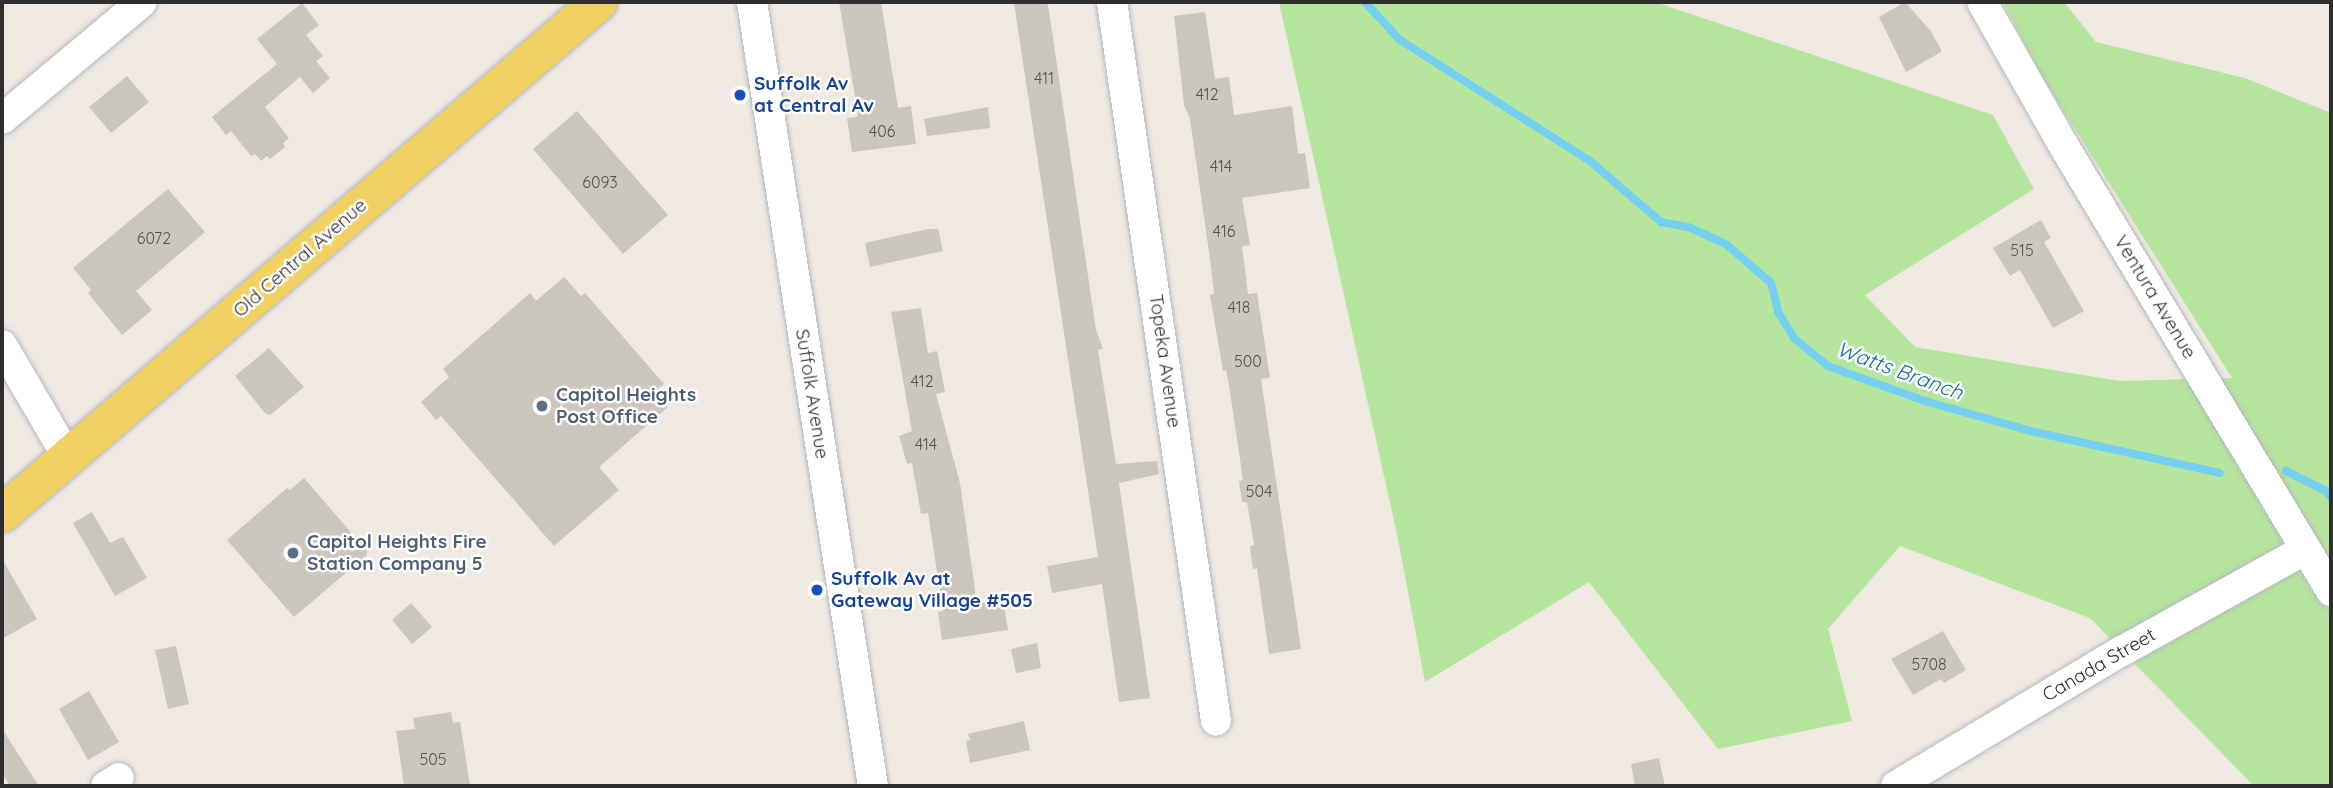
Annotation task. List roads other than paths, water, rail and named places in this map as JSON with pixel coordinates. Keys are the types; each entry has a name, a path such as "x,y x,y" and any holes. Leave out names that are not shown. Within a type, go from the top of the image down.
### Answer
{"main road":[{"name":"Old Central Avenue","path":"2,513 598,2"}],"street":[{"path":"2,119 142,2"},
{"name":"Suffolk Avenue","path":"752,2 873,786"},
{"name":"Topeka Avenue","path":"1112,2 1216,720"},
{"name":"Ventura Avenue","path":"1982,2 2062,143 2331,591"},
{"path":"2,345 68,458"},
{"name":"Canada Street","path":"1896,786 2122,651 2306,549"}],"waterway":[{"name":"Watts Branch","path":"1365,2 1400,40 1590,161 1661,222 1691,228 1727,245 1771,283 1778,312 1794,338 1828,366 1928,402 2035,432 2220,473"},
{"name":"Watts Branch","path":"2286,471 2326,491 2331,497"}],"place":[{"name":"Suffolk Av at Central Av","path":"740,95"},
{"name":"Capitol Heights Post Office","path":"542,406"},
{"name":"Capitol Heights Fire Station Company 5","path":"293,553"},
{"name":"Suffolk Av at Gateway Village #505","path":"817,590"}]}
